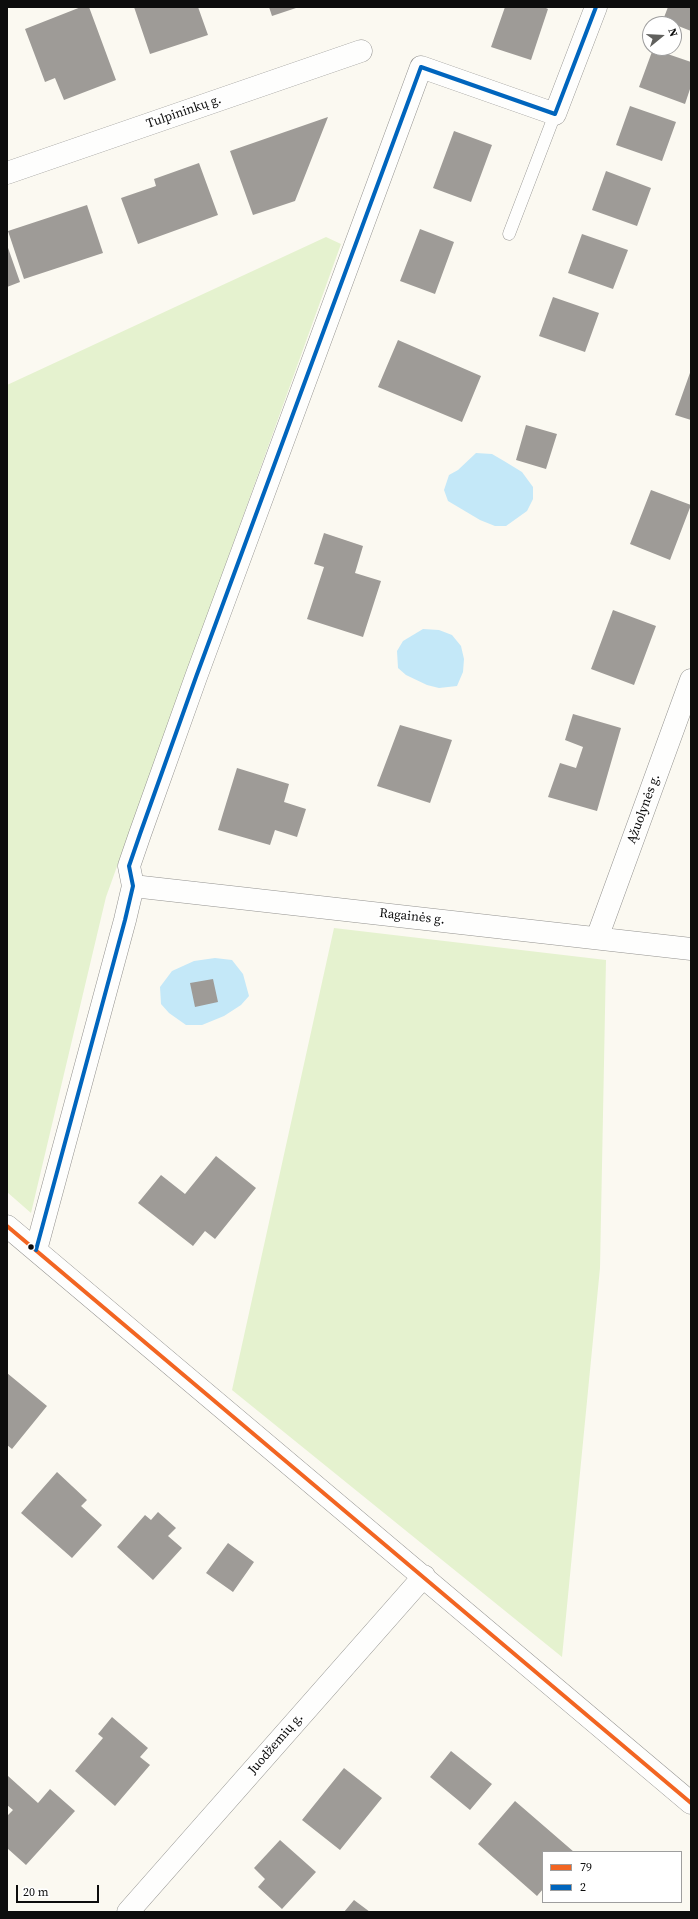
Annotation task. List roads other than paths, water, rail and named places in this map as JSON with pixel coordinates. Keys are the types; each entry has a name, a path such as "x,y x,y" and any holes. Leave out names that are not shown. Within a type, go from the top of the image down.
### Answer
{"street":[{"path":"36,1250 87,1064 133,886 129,866 196,677 421,67 555,114 596,7"},
{"name":"Tulpininkų g.","path":"7,173 361,51"},
{"name":"Ąžuolynės g.","path":"597,938 691,680"},
{"name":"Ragainės g.","path":"133,886 691,949"},
{"path":"7,1226 424,1576 691,1803"},
{"name":"Juodžemių g.","path":"128,1912 424,1576"}],"lane":[{"path":"509,234 555,114"}],"water":[{"path":"476,453 492,454 504,461 522,472 533,487 533,499 527,511 506,526 495,526 480,520 448,501 444,490 449,475 458,470"},
{"path":"423,629 439,630 452,635 461,646 464,659 463,672 457,686 439,688 427,685 406,675 398,668 397,651 403,641"},
{"path":"215,958 232,960 243,974 249,996 241,1005 224,1016 202,1025 186,1025 169,1013 161,1004 160,987 172,971 194,961"}]}
